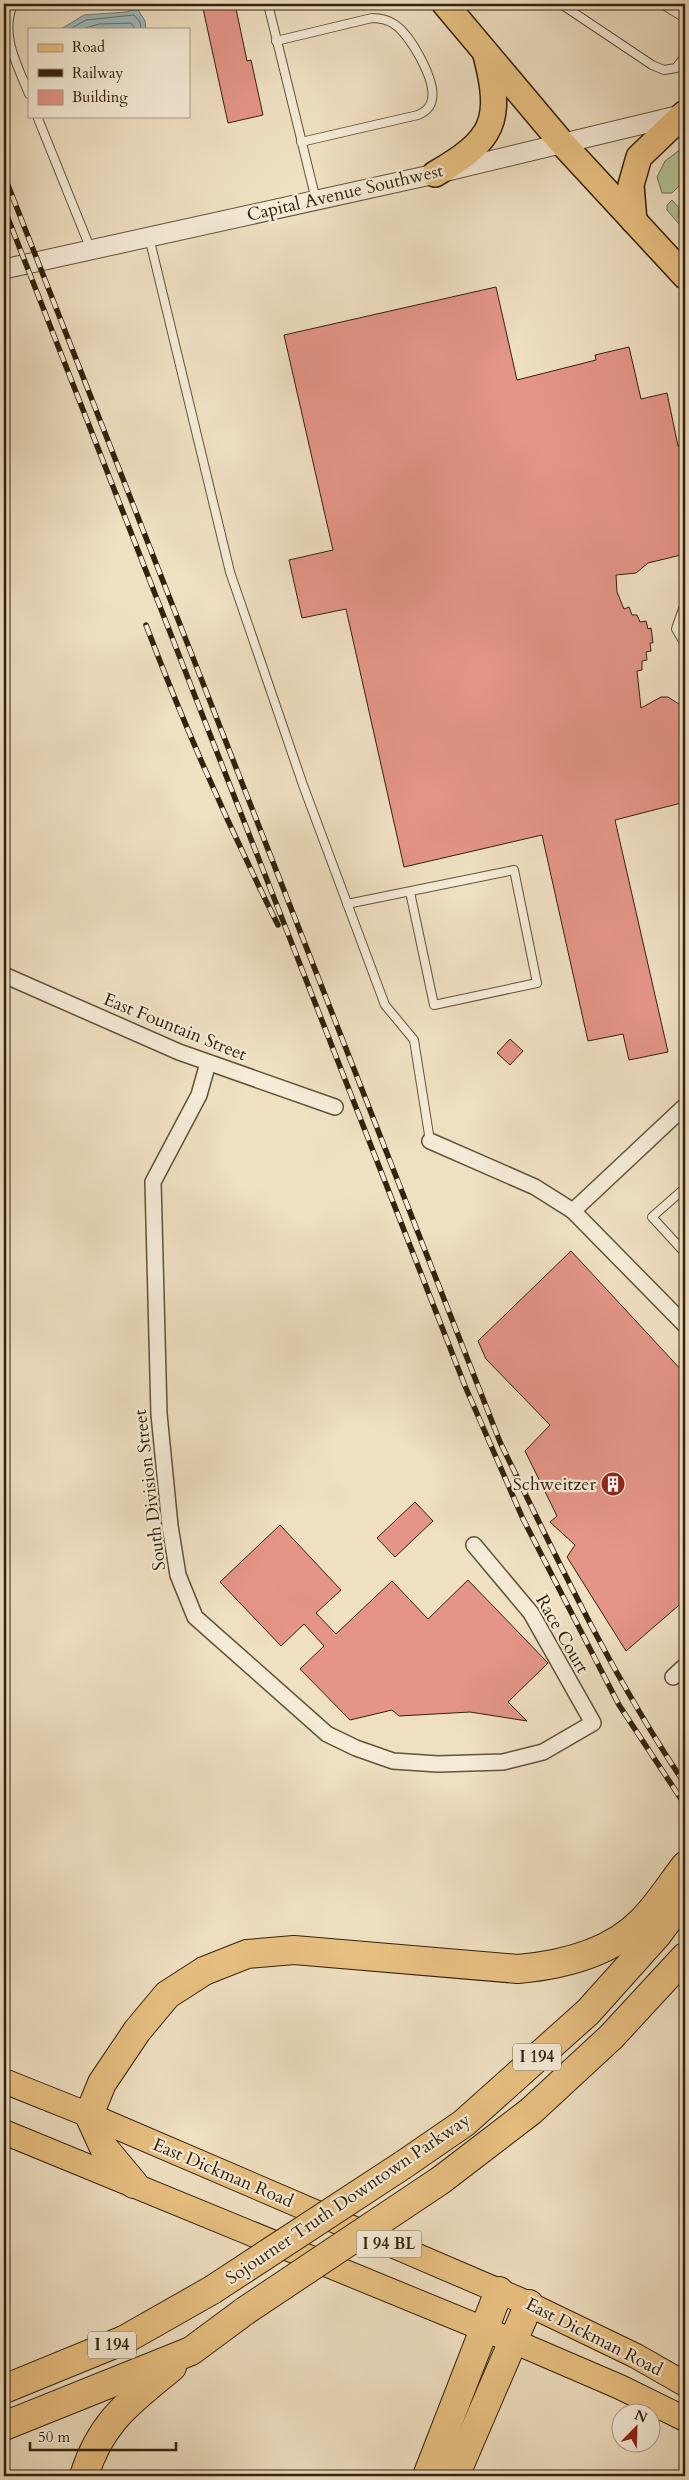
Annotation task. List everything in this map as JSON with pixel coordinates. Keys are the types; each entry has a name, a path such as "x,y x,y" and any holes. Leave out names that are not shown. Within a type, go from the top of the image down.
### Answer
{"highway":[{"path":"445,4 562,143 682,275"},
{"path":"435,174 462,158 478,145 489,128 495,106 492,80 484,50"},
{"path":"634,221 631,185 639,157 685,114"},
{"path":"134,2184 104,2148 88,2115 102,2083 137,2031 167,1995 204,1971 247,1954 294,1950 428,1963 527,1968 554,1966 578,1959 628,1933 650,1928 685,1866"},
{"name":"Sojourner Truth Downtown Parkway","path":"6,2388 124,2340 212,2290 464,2123 588,2012 650,1928 685,1897"},
{"name":"Sojourner Truth Downtown Parkway","path":"4,2426 191,2351 245,2310 441,2180 532,2111 611,2037 682,1961"},
{"path":"427,2476 500,2291"},
{"path":"455,2476 529,2304"},
{"path":"84,2476 99,2438 117,2412 191,2351"}],"main road":[{"name":"East Dickman Road","path":"4,2081 500,2291 636,2356 685,2384"},
{"name":"East Dickman Road","path":"4,2132 134,2184 513,2342 620,2387 685,2418"}],"street":[{"name":"Capital Avenue Southwest","path":"4,268 435,174 685,114"},
{"name":"East Fountain Street","path":"4,975 208,1063 335,1107"},
{"name":"South Division Street","path":"208,1063 199,1095 153,1182 160,1432 170,1526 178,1575 195,1617 328,1734 356,1748 393,1761 438,1764 503,1762 543,1752 593,1723"},
{"path":"573,1211 685,1106"},
{"path":"430,1141 535,1187 573,1211 685,1325"},
{"name":"Race Court","path":"474,1545 531,1613 593,1723"},
{"path":"673,1677 685,1666"}],"lane":[{"path":"14,4 8,17 7,37 28,91"},
{"path":"268,4 316,200"},
{"path":"561,4 652,65 664,70 676,68 685,56"},
{"path":"662,4 685,18"},
{"path":"276,41 372,18 385,19 396,25 409,39 421,60 432,87 431,104 425,112 418,115 301,142"},
{"path":"38,118 90,250"},
{"path":"149,237 230,572 303,785 385,1005 414,1040 430,1141"},
{"path":"685,603 676,629 685,644"},
{"path":"347,904 514,870 538,983 434,1004 410,892"},
{"path":"685,1188 652,1217 685,1253"}],"green space":[{"path":"685,146 685,180 672,193 662,193 657,177 665,161"},
{"path":"672,200 679,208 678,217 685,224 685,231 667,210 667,205"}],"water":[{"path":"137,8 145,21 146,28 63,28 84,15 127,12"}],"building":[{"path":"202,4 235,4 247,61 251,60 263,115 228,123"},
{"path":"496,287 517,380 596,360 595,355 629,347 641,399 667,393 678,446 685,444 685,554 648,563 636,573 616,575 617,592 624,609 629,607 632,615 637,615 640,622 646,621 648,629 651,628 653,643 650,643 651,651 646,652 647,660 642,661 642,670 637,671 641,708 661,697 668,697 685,708 685,802 615,820 668,1052 629,1060 623,1034 588,1041 542,835 404,867 346,609 302,618 289,560 333,550 284,335"},
{"path":"510,1039 523,1051 510,1065 497,1053"},
{"name":"Schweitzer","path":"571,1251 685,1374 685,1600 626,1651 567,1557 575,1545 550,1522 557,1516 525,1451 550,1425 486,1359 478,1341"},
{"path":"415,1502 433,1521 395,1557 377,1538"},
{"path":"280,1525 341,1590 316,1613 336,1634 392,1581 428,1619 468,1580 548,1663 508,1702 527,1721 470,1712 399,1716 392,1710 350,1720 300,1669 324,1646 304,1624 281,1646 220,1582"}],"railway":[{"path":"4,175 500,1442 564,1573 609,1659 658,1743 685,1784"},
{"path":"4,208 465,1386 523,1519 619,1705 685,1805"},
{"path":"146,625 208,777 278,925"}],"place":[{"name":"Schweitzer","path":"613,1484"}]}
